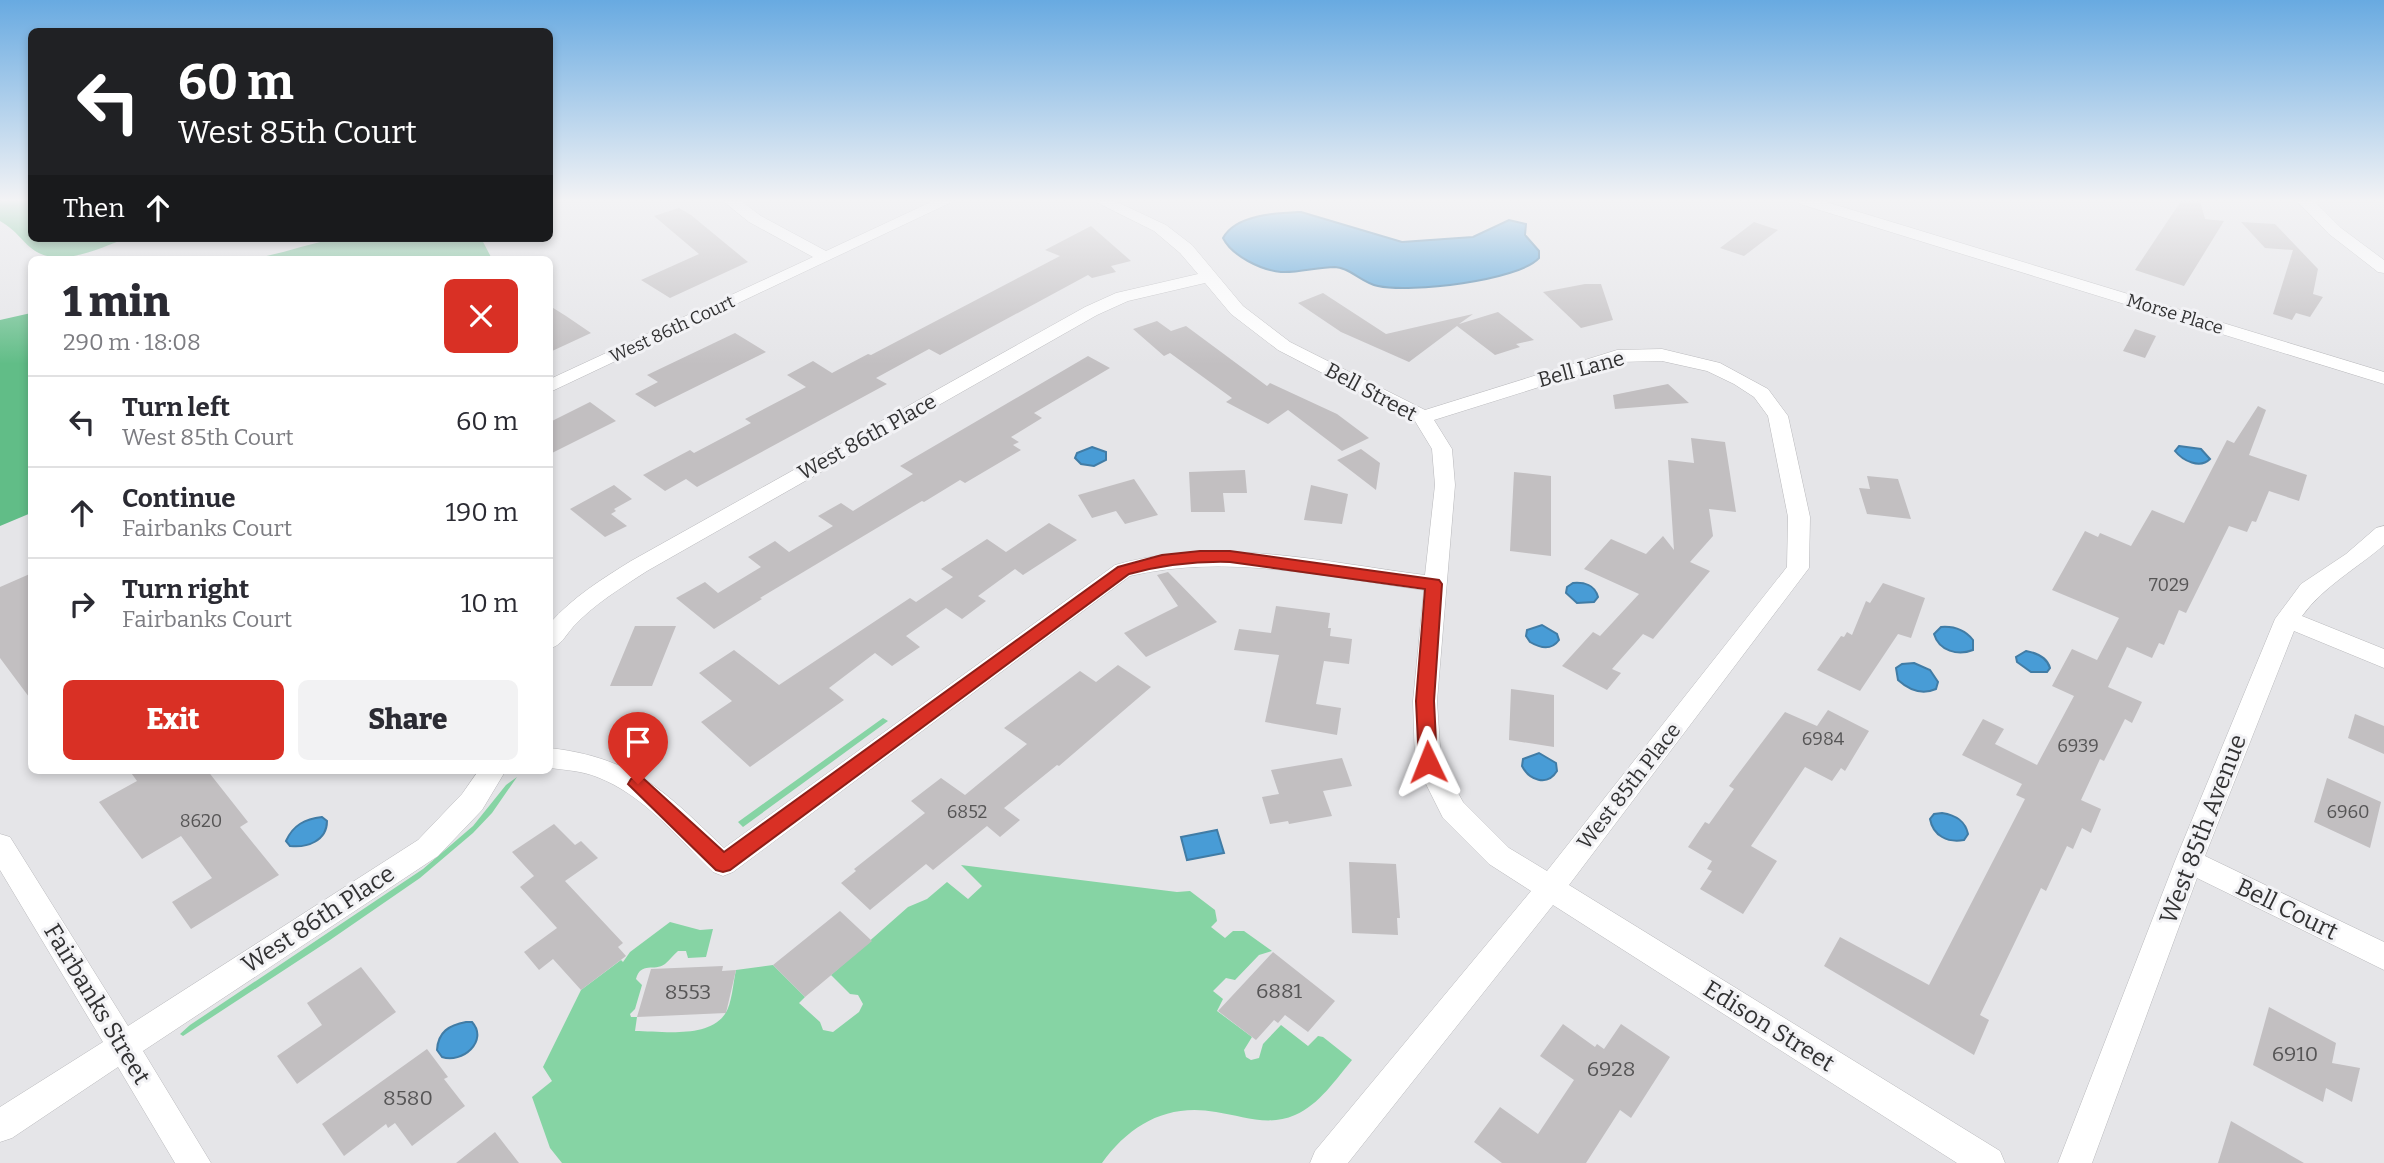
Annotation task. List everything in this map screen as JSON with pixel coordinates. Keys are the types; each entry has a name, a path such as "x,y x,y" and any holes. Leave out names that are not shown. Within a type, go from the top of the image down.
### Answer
{"street":[{"name":"West 86th Court","path":"553,385 830,255"},
{"name":"Bell Street","path":"1192,255 1237,310 1284,346 1423,417 1442,449 1444,485 1425,701 1428,762 1453,810 1499,856 1550,888"},
{"name":"Morse Place","path":"1983,255 2384,378"},
{"path":"2367,255 2384,268"},
{"name":"West 86th Place","path":"553,629 597,594 639,566 1091,311 1122,298 1208,277"},
{"name":"Bell Lane","path":"1423,417 1617,356 1662,355 1687,359 1741,380"},
{"name":"West 85th Place","path":"1327,1163 1550,888 1798,568 1799,517 1778,416 1760,393 1741,380"},
{"name":"West 85th Avenue","path":"2075,1163 2189,861 2287,618 2309,590 2354,559 2384,533"},
{"path":"553,758 571,759 614,771 638,784 723,864 1123,570 1166,560 1200,556 1230,557 1434,584"},
{"path":"2287,618 2384,659"},
{"name":"West 86th Place","path":"0,1126 428,848 472,802 490,774"},
{"name":"Fairbanks Street","path":"0,845 194,1163"},
{"name":"Bell Court","path":"2189,861 2384,957"},
{"name":"Edison Street","path":"1550,888 1988,1163"}],"green space":[{"path":"490,255 490,256 264,256"},
{"path":"28,314 28,514 0,526 0,320"},
{"path":"883,718 888,721 743,827 738,822"},
{"path":"517,777 492,813 473,833 420,878 183,1036 180,1034 423,869 473,826 506,785"},
{"path":"961,865 1177,892 1190,891 1215,910 1217,921 1211,927 1225,938 1233,931 1244,931 1272,951 1259,955 1235,980 1226,978 1213,991 1223,999 1217,1011 1252,1037 1244,1050 1246,1057 1251,1060 1259,1058 1263,1044 1281,1025 1308,1046 1318,1036 1323,1037 1352,1060 1312,1105 1295,1115 1265,1120 1198,1110 1166,1114 1138,1127 1113,1149 1102,1163 562,1163 550,1148 532,1097 552,1081 543,1067 581,990 621,960 623,962 630,952 670,922 700,930 713,929 706,957 688,958 686,951 678,951 661,966 641,970 636,979 642,985 635,1009 630,1014 631,1017 637,1017 635,1031 683,1032 707,1027 725,1014 731,999 736,970 773,965 805,997 799,1003 820,1022 823,1030 833,1032 859,1012 863,1004 858,995 850,994 831,975 908,907 927,899 947,882 968,899 982,886"}],"water":[{"path":"1539,255 1539,258 1527,266 1487,279 1437,286 1393,288 1372,284 1341,268 1281,272 1240,256"},
{"path":"2179,446 2201,449 2210,459 2197,464 2187,461 2175,451"},
{"path":"1092,447 1106,452 1106,460 1094,466 1081,464 1075,458 1077,453"},
{"path":"1573,583 1588,585 1598,597 1594,602 1577,603 1566,593 1567,587"},
{"path":"1542,625 1557,634 1559,640 1553,646 1538,646 1526,636 1527,630"},
{"path":"1941,627 1963,631 1973,640 1973,650 1955,652 1940,645 1934,634"},
{"path":"2026,651 2044,658 2050,668 2047,672 2031,672 2017,662 2016,657"},
{"path":"1914,663 1930,670 1938,682 1936,689 1926,692 1916,690 1898,680 1896,668 1902,664"},
{"path":"1539,753 1556,763 1557,771 1548,779 1534,778 1522,766 1523,759"},
{"path":"1942,813 1962,822 1968,834 1964,840 1947,839 1934,830 1930,819 1934,814"},
{"path":"322,817 327,821 326,828 324,834 315,842 290,846 286,841 300,824"},
{"path":"1217,830 1224,853 1187,860 1181,837"},
{"path":"472,1022 476,1029 477,1036 471,1049 458,1057 442,1057 437,1050 442,1034 454,1025"}],"building":[{"path":"696,255 740,255 748,262 670,298 641,280"},
{"path":"1124,255 1131,261 1111,266 1116,272 1092,278 1088,275 940,355 929,349 876,378 887,384 697,487 686,479 665,491 643,475 690,450 694,453 751,423 745,419 806,387 787,375 813,361 832,373 1060,256"},
{"path":"2145,255 2203,255 2184,286 2135,270"},
{"path":"2291,255 2305,255 2318,269 2313,294 2323,297 2310,317 2296,313 2292,320 2273,314"},
{"path":"1585,284 1601,284 1613,320 1581,328 1543,292"},
{"path":"1323,293 1386,334 1473,314 1459,324 1498,312 1534,340 1516,344 1520,347 1495,355 1457,326 1409,362 1341,332 1298,303"},
{"path":"553,308 566,316 591,333 553,351"},
{"path":"1157,321 1171,331 1186,326 1267,386 1270,383 1337,414 1369,438 1342,451 1288,410 1268,424 1226,402 1232,398 1170,353 1164,356 1133,329"},
{"path":"2135,329 2156,336 2145,358 2123,351"},
{"path":"735,333 766,352 655,407 635,394 658,382 647,375"},
{"path":"1088,356 1110,368 1034,413 1042,418 1011,437 1019,442 1013,445 1021,450 965,483 960,480 922,501 760,598 762,599 714,629 676,598 705,582 718,593 761,567 748,557 775,541 789,552 833,526 818,516 841,503 853,511 913,474 900,466"},
{"path":"1668,384 1689,403 1615,409 1613,395"},
{"path":"590,402 616,421 553,452 553,420"},
{"path":"2258,406 2266,410 2249,455 2307,475 2299,501 2269,491 2256,522 2252,521 2247,532 2229,526 2186,613 2179,610 2164,645 2159,643 2152,658 2127,647 2108,687 2142,702 2132,723 2125,719 2104,761 2100,759 2081,800 2101,809 2091,833 2082,828 2073,849 2067,846 2046,891 2041,888 1980,1015 1989,1020 1974,1055 1824,966 1840,937 1929,985 2025,799 2016,795 2022,784 1962,755 1983,719 2004,729 1995,744 2037,765 2074,696 2052,686 2072,649 2097,660 2119,618 2052,590 2085,531 2098,537 2100,533 2131,546 2152,510 2184,523 2227,440 2234,443"},
{"path":"1691,438 1725,442 1736,512 1709,509 1713,536 1690,562 1710,571 1653,639 1643,634 1612,669 1621,673 1607,690 1562,666 1593,632 1600,636 1639,594 1584,569 1611,539 1646,554 1663,536 1674,550 1668,460 1694,463"},
{"path":"1361,449 1380,463 1376,490 1337,460"},
{"path":"1245,470 1247,493 1223,493 1225,512 1191,512 1189,472"},
{"path":"1514,472 1551,476 1551,556 1510,551"},
{"path":"1867,476 1898,479 1911,519 1867,514 1859,488 1870,489"},
{"path":"1134,479 1158,515 1125,524 1116,511 1092,518 1078,495"},
{"path":"614,485 632,499 614,509 616,511 611,514 627,526 605,537 570,509"},
{"path":"1311,485 1348,494 1342,524 1304,520"},
{"path":"1049,523 1077,540 1023,575 1015,569 978,596 986,601 962,619 946,608 906,636 920,647 892,666 875,653 829,688 844,700 750,767 701,722 732,701 699,673 734,650 779,685 910,598 916,602 953,577 941,569 987,539 1006,552"},
{"path":"1168,572 1217,622 1146,657 1124,633 1178,606 1157,575"},
{"path":"28,575 28,696 0,658 0,587"},
{"path":"1883,583 1925,598 1911,638 1898,634 1860,691 1817,670 1841,636 1844,637 1847,632 1852,635 1866,601 1870,603"},
{"path":"1276,606 1330,613 1330,636 1352,639 1349,664 1324,661 1316,704 1341,708 1337,735 1265,722 1279,655 1234,650 1239,629 1271,633"},
{"path":"635,626 676,626 652,686 610,686"},
{"path":"1118,665 1151,687 1059,766 1004,808 1020,820 1000,837 987,826 933,870 926,864 870,910 841,883 856,871 854,869 925,813 911,801 941,778 965,795 1027,744 1004,728 1080,671 1096,682"},
{"path":"1511,689 1554,695 1554,747 1509,740"},
{"path":"1828,710 1869,731 1845,771 1841,768 1832,781 1805,767 1751,846 1777,861 1743,914 1700,889 1712,871 1707,869 1712,861 1688,847 1705,822 1709,824 1734,789 1729,786 1785,712 1817,726"},
{"path":"2355,714 2384,726 2384,754 2348,738"},
{"path":"1342,758 1352,786 1323,791 1332,816 1289,824 1288,821 1270,824 1262,797 1279,794 1271,770"},
{"path":"132,774 210,774 248,822 240,827 279,875 191,929 172,902 212,878 181,836 142,859 99,802 137,781"},
{"path":"2327,778 2381,802 2370,848 2314,822"},
{"path":"554,824 575,845 581,841 598,858 565,881 623,943 618,947 626,956 581,990 553,959 539,970 524,952 557,928 520,887 534,876 512,852"},
{"path":"1349,862 1396,864 1400,918 1397,918 1398,935 1352,933"},
{"path":"840,911 872,941 805,997 773,965"},
{"path":"1273,952 1335,1001 1308,1032 1285,1015 1278,1023 1274,1020 1256,1040 1218,1011"},
{"path":"723,966 722,971 736,970 726,1013 637,1017 651,969"},
{"path":"361,967 396,1012 297,1084 277,1056 322,1025 307,1003"},
{"path":"2269,1007 2336,1043 2332,1063 2360,1068 2352,1102 2326,1088 2323,1102 2253,1065"},
{"path":"1563,1024 1595,1047 1597,1044 1604,1049 1621,1024 1670,1057 1631,1118 1620,1110 1586,1163 1502,1163 1474,1142 1500,1107 1538,1134 1574,1080 1540,1056"},
{"path":"427,1049 448,1077 444,1079 465,1106 412,1146 395,1123 388,1128 386,1124 344,1156 322,1124"},
{"path":"2231,1121 2304,1163 2218,1163"},
{"path":"495,1132 519,1163 456,1163 480,1144"}],"route":[{"path":"638,784 723,864 1123,570 1162,560 1200,556 1230,557 1434,584 1425,701 1428,762"}]}
